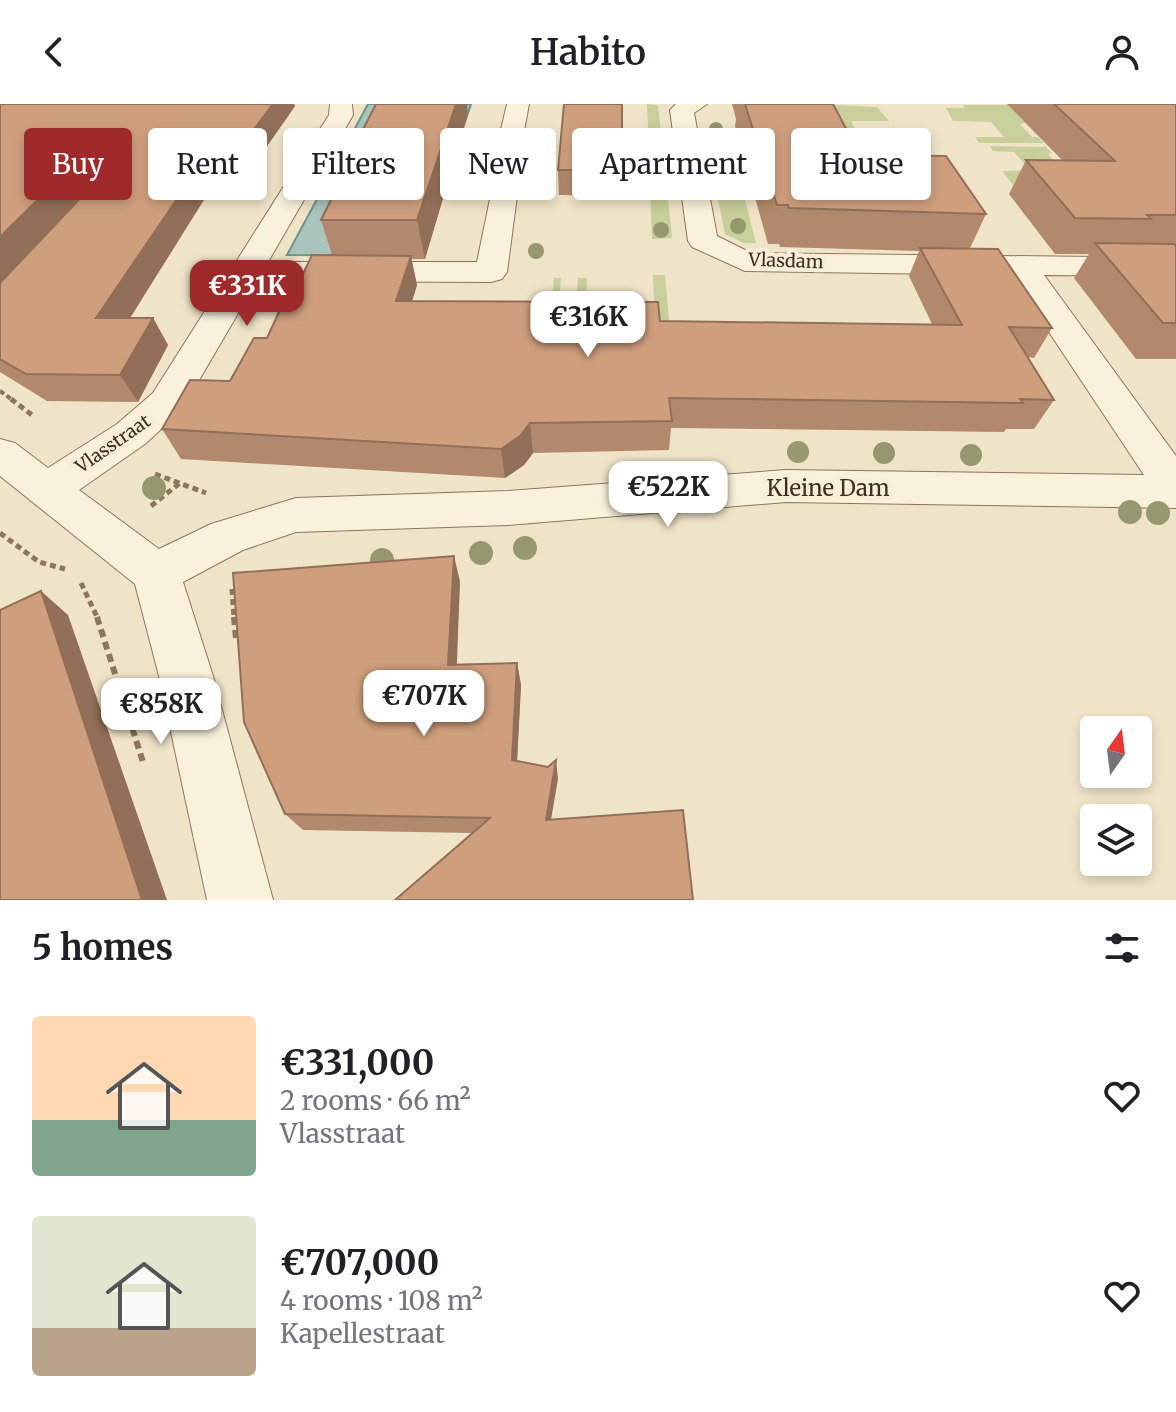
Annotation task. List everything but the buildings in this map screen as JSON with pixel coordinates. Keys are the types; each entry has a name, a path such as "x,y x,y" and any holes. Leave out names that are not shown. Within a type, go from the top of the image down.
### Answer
{"street":[{"name":"Vlasstraat","path":"47,490 131,434 167,402 341,115 341,104"},
{"path":"246,271 491,272 518,104"},
{"name":"Vlasdam","path":"696,104 682,110 703,241 745,262 1176,267"},
{"path":"1021,266 1176,490"},
{"path":"0,454 156,573 186,676 240,900"},
{"name":"Kleine Dam","path":"156,573 227,537 296,515 508,508 786,486 1176,490"}],"path":[{"path":"0,533 39,562 68,570 84,586 103,628 145,768"}],"green space":[{"path":"647,104 658,105 660,128 648,128"},
{"path":"811,104 877,107 889,121 851,121 855,128 822,128"},
{"path":"963,105 1008,105 1025,123 1020,124 1032,137 1038,137 1044,143 979,143 975,137 1004,137 991,122 953,121 946,108 964,108"},
{"path":"990,146 1046,147 1052,153 1048,154 1082,191 1017,190 1002,171 1030,170 1014,152 993,151"},
{"path":"651,200 668,200 672,238 652,239"},
{"path":"718,200 745,200 756,243 744,243 725,234"},
{"path":"653,275 665,275 672,351 541,331 543,300 552,299 554,278 561,278 560,294 577,295 578,278 587,278 586,301 654,302"}],"water":[{"path":"368,104 471,104 463,128 440,128 440,196 420,256 287,255 317,200 424,200 424,128 355,128"}]}
